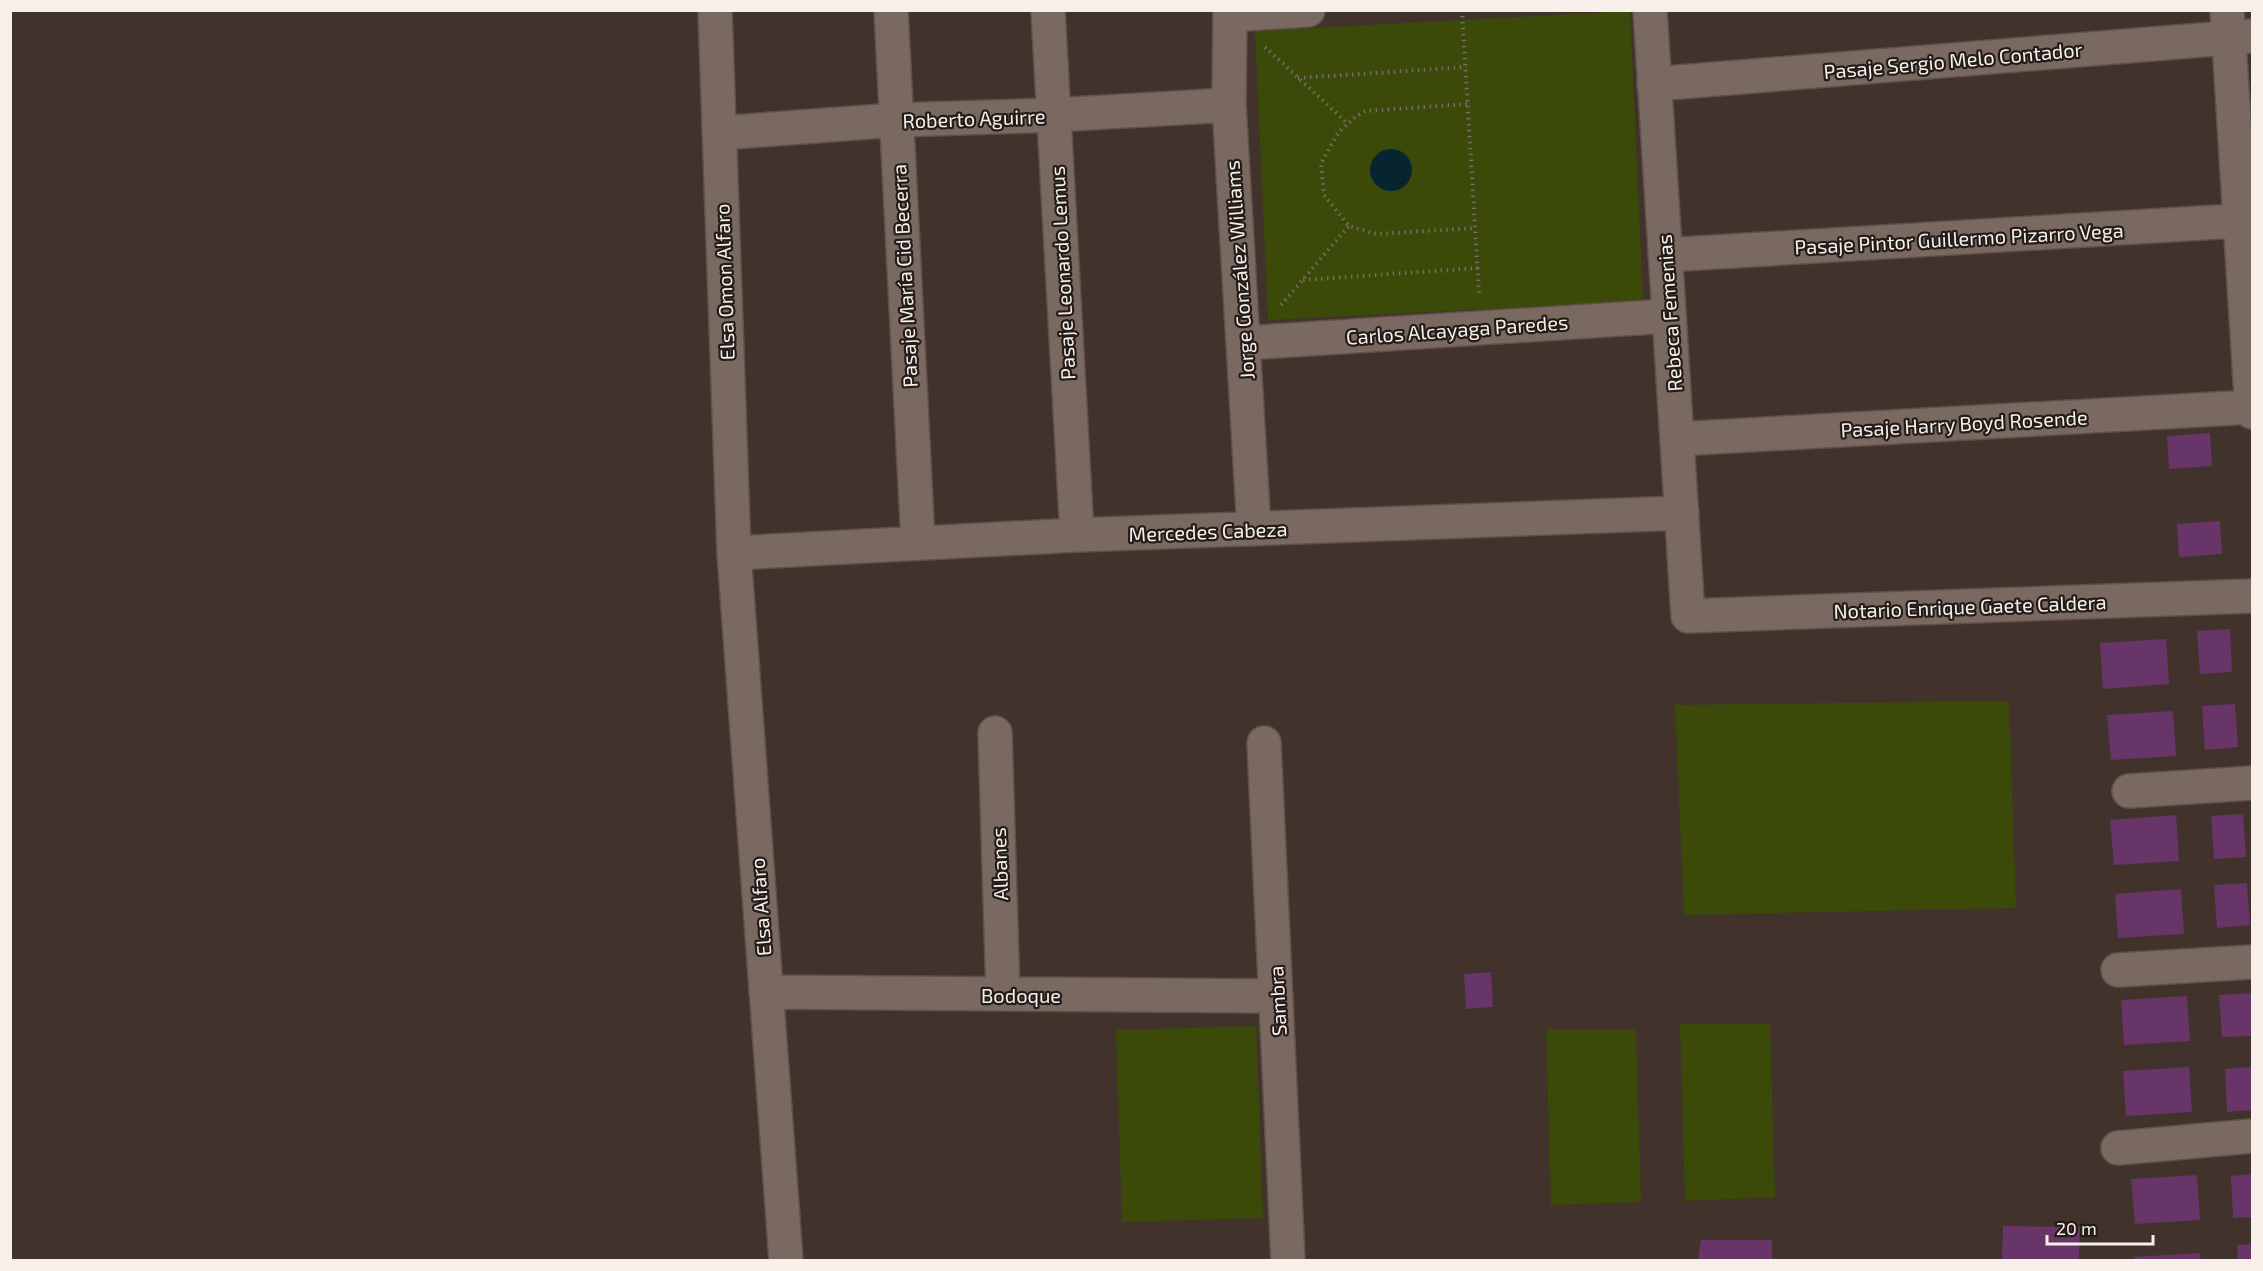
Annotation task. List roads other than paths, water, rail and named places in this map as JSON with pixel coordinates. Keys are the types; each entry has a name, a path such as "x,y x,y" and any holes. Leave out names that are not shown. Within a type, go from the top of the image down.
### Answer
{"street":[{"name":"Elsa Omon Alfaro","path":"715,10 734,553"},
{"name":"Pasaje María Cid Becerra","path":"891,10 918,542"},
{"name":"Pasaje Leonardo Lemus","path":"1048,10 1077,535"},
{"path":"1230,13 1308,10"},
{"name":"Rebeca Femenias","path":"1650,10 1688,616"},
{"name":"Jorge González Williams","path":"1230,13 1229,105 1254,529"},
{"path":"2236,28 2253,412"},
{"name":"Pasaje Sergio Melo Contador","path":"1654,84 2236,28"},
{"name":"Roberto Aguirre","path":"719,133 896,120 1054,115 1229,105"},
{"name":"Pasaje Pintor Guillermo Pizarro Vega","path":"1665,255 2246,220"},
{"name":"Carlos Alcayaga Paredes","path":"1244,343 1669,316"},
{"name":"Pasaje Harry Boyd Rosende","path":"1677,439 2252,407"},
{"name":"Mercedes Cabeza","path":"734,553 1077,535 1682,513"},
{"name":"Elsa Alfaro","path":"734,553 786,1260"},
{"name":"Notario Enrique Gaete Caldera","path":"1688,616 2253,596"},
{"name":"Albanes","path":"995,733 1003,994"},
{"name":"Sambra","path":"1264,742 1288,1260"},
{"path":"2129,791 2253,783"},
{"path":"2118,970 2253,962"},
{"name":"Bodoque","path":"766,992 1276,996"},
{"path":"2118,1148 2253,1136"}],"water":[{"path":"1391,149 1406,155 1412,170 1406,185 1391,191 1376,185 1370,170 1376,155"}]}
